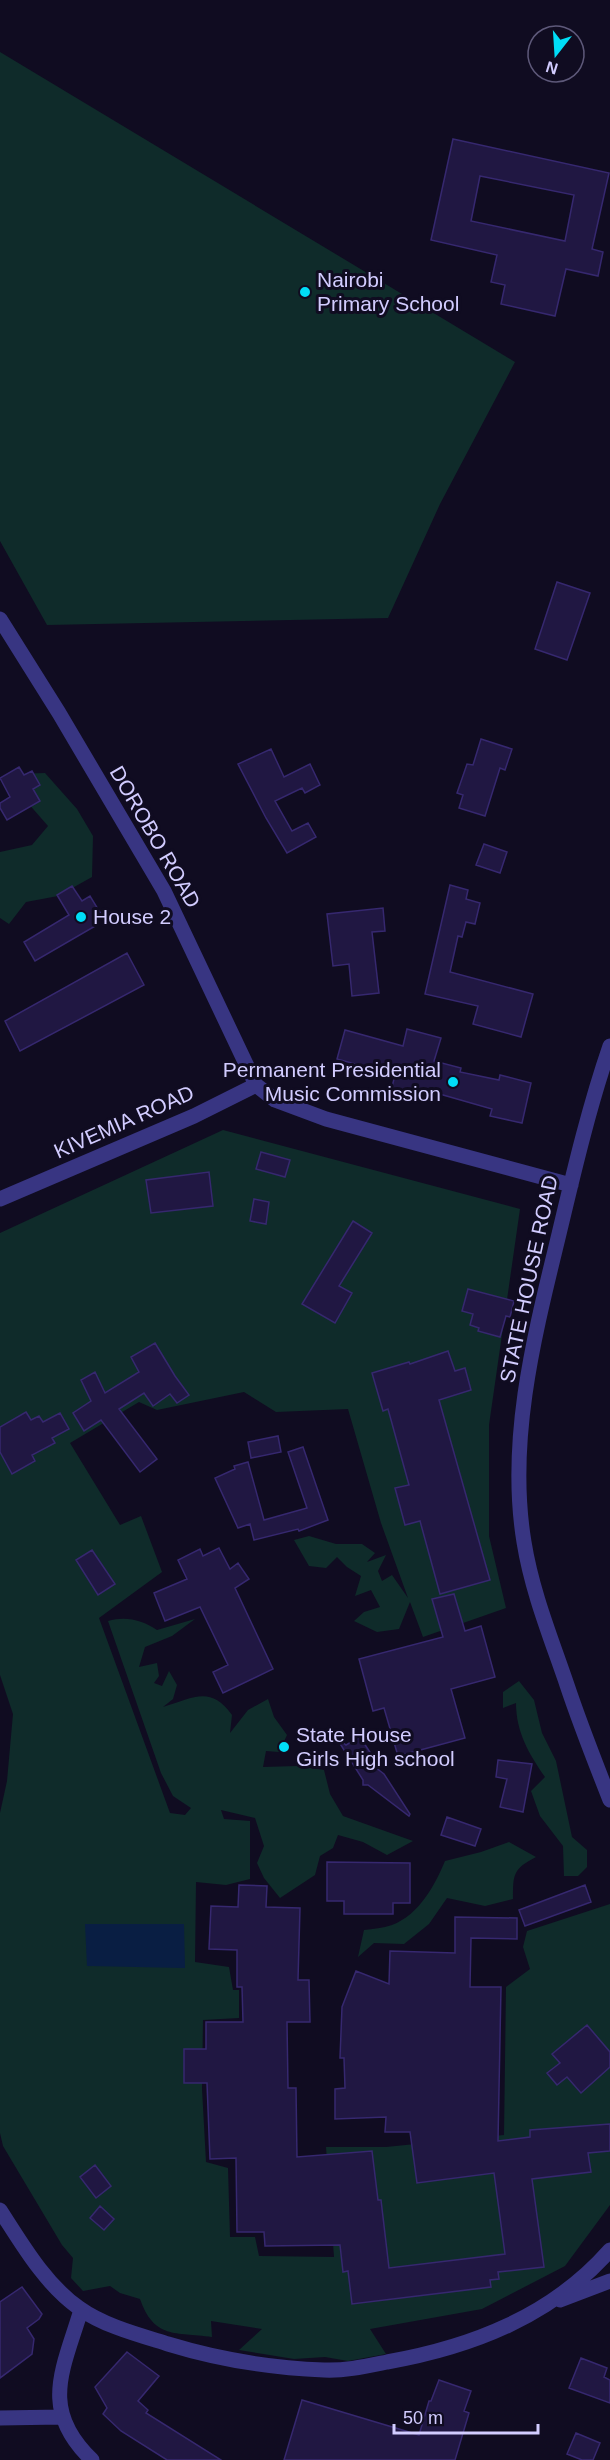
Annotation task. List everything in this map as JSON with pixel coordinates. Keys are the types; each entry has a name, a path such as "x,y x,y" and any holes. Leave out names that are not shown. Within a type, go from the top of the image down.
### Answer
{"street":[{"name":"DOROBO ROAD","path":"0,619 165,891 256,1085"},
{"name":"STATE HOUSE ROAD","path":"610,1046 571,1185 533,1340 523,1413 520,1501 524,1542 547,1629 610,1800"},
{"path":"256,1085 275,1100 326,1119 571,1185"},
{"name":"KIVEMIA ROAD","path":"0,1199 194,1116 256,1085"},
{"path":"0,2210 28,2254 48,2278 81,2310 122,2329 196,2353 325,2370 364,2367 439,2351 508,2327 541,2307 593,2269 610,2250"},
{"path":"541,2307 610,2281"},
{"path":"81,2310 63,2369 59,2391 61,2417 78,2447 92,2460"},
{"path":"0,2418 61,2417"}],"green space":[{"path":"0,52 515,362 440,504 388,618 47,625 0,541"},
{"path":"45,773 77,809 93,836 92,877 58,896 26,902 9,924 0,918 0,852 32,845 48,826 27,802 16,774"},
{"name":"State House Girls High school","path":"223,1130 520,1209 489,1425 489,1536 506,1608 423,1637 410,1602 399,1629 377,1632 354,1621 364,1612 380,1607 371,1590 355,1596 361,1576 337,1557 326,1568 309,1566 294,1540 309,1536 336,1544 362,1544 375,1553 367,1562 386,1555 378,1571 382,1581 392,1575 408,1598 381,1523 348,1409 276,1412 244,1392 157,1410 139,1402 70,1443 120,1525 141,1516 162,1572 99,1618 170,1813 185,1815 191,1808 173,1796 161,1773 108,1621 134,1620 157,1630 195,1619 172,1636 145,1647 139,1667 157,1663 159,1676 154,1683 162,1686 169,1671 177,1685 173,1699 163,1707 201,1696 209,1697 224,1706 232,1715 230,1733 248,1710 268,1699 274,1717 287,1735 279,1752 266,1751 263,1767 297,1766 324,1770 330,1794 343,1816 413,1841 387,1855 363,1842 338,1835 333,1848 320,1856 315,1875 280,1898 264,1878 257,1863 264,1846 255,1818 221,1810 224,1819 250,1821 250,1879 226,1885 196,1882 195,1962 229,1967 233,1990 239,1990 239,2018 203,2020 202,2089 206,2162 228,2168 230,2237 255,2237 259,2256 334,2257 326,2147 386,2147 504,2135 506,1987 530,1969 523,1947 527,1931 610,1904 610,2205 565,2266 482,2309 370,2329 386,2354 348,2361 325,2357 294,2359 239,2350 262,2329 211,2321 212,2337 167,2331 152,2321 140,2299 120,2293 110,2286 83,2291 71,2278 73,2258 62,2245 3,2146 0,2133 0,1813 7,1781 13,1714 0,1675 0,1233"},
{"path":"519,1681 534,1700 542,1733 556,1761 572,1837 587,1850 587,1867 578,1876 564,1876 563,1846 540,1816 531,1791 545,1777 524,1742 518,1724 516,1703 503,1708 503,1692"},
{"path":"509,1842 536,1857 523,1865 516,1873 513,1899 485,1906 447,1898 429,1924 404,1944 374,1943 358,1957 364,1930 392,1925 410,1914 431,1889 445,1861"}],"water":[{"path":"85,1924 184,1924 185,1968 87,1966"}],"building":[{"path":"453,139 609,173 592,249 603,252 598,276 566,269 555,316 501,304 505,285 491,282 497,255 431,240","holes":["480,176 574,195 565,241 471,221"]},
{"path":"557,582 590,593 567,660 535,649"},
{"path":"481,739 512,749 505,770 500,768 485,816 459,808 463,795 457,793 467,764 473,765"},
{"path":"271,749 284,777 310,764 320,785 305,793 302,788 275,801 292,831 308,823 316,837 287,853 238,764"},
{"path":"19,767 24,775 32,771 40,785 33,789 40,801 7,820 0,808 0,803 10,797 0,778"},
{"path":"484,844 507,852 500,873 476,865"},
{"path":"450,885 468,890 466,899 480,903 475,924 466,922 462,937 458,936 450,972 533,994 521,1037 473,1024 478,1006 425,994"},
{"name":"House 2","path":"72,886 82,901 90,896 101,914 93,919 97,925 35,961 24,942 69,915 57,895"},
{"path":"383,908 385,931 372,932 379,993 352,996 349,964 333,966 327,914"},
{"path":"127,953 144,985 20,1051 5,1021"},
{"path":"407,1029 441,1038 434,1061 461,1068 460,1072 499,1080 500,1075 531,1083 522,1123 490,1116 492,1109 429,1091 426,1101 391,1091 395,1075 337,1059 345,1030 403,1046"},
{"path":"261,1152 290,1160 285,1177 256,1169"},
{"path":"209,1172 213,1206 151,1213 146,1180"},
{"path":"254,1199 269,1202 266,1224 250,1221"},
{"path":"353,1221 372,1233 339,1286 352,1293 335,1323 302,1304"},
{"path":"468,1289 514,1301 510,1317 506,1316 500,1337 478,1331 479,1328 470,1325 473,1314 462,1311"},
{"path":"155,1343 189,1395 177,1403 170,1394 153,1406 144,1393 119,1409 157,1459 140,1472 101,1420 84,1431 73,1413 91,1401 81,1380 95,1372 105,1393 139,1372 131,1357"},
{"path":"448,1351 455,1371 465,1368 471,1390 439,1400 490,1580 440,1594 420,1521 405,1525 395,1488 409,1485 388,1409 383,1411 372,1373 409,1362 410,1364"},
{"path":"26,1412 31,1420 39,1416 43,1422 60,1413 69,1429 52,1438 55,1443 32,1455 35,1461 12,1474 0,1452 0,1427"},
{"path":"278,1436 281,1452 251,1458 248,1442"},
{"path":"303,1447 328,1520 299,1531 298,1529 254,1540 250,1524 238,1528 215,1478 235,1469 234,1466 248,1462 264,1520 307,1508 288,1452"},
{"path":"219,1548 230,1569 238,1563 249,1579 235,1588 273,1669 223,1693 213,1672 228,1665 200,1607 165,1621 154,1593 187,1579 178,1560 200,1549 203,1556"},
{"path":"92,1550 115,1584 98,1595 76,1560"},
{"path":"454,1594 465,1631 481,1626 495,1677 451,1689 465,1738 398,1756 384,1708 373,1711 359,1659 443,1637 432,1599"},
{"path":"360,1737 377,1763 371,1764 384,1774 410,1814 409,1816 368,1785 363,1785 363,1780 339,1742 346,1745"},
{"path":"498,1760 532,1764 523,1812 500,1807 507,1779 496,1777"},
{"path":"447,1817 481,1829 475,1846 441,1835"},
{"path":"327,1862 410,1863 410,1903 393,1903 393,1914 344,1914 344,1901 327,1901"},
{"path":"239,1885 267,1886 266,1907 300,1908 298,1980 309,1980 310,2022 287,2022 288,2088 296,2088 297,2157 372,2151 378,2200 381,2200 389,2268 505,2254 494,2173 417,2183 410,2132 385,2132 386,2117 335,2119 335,2089 345,2088 344,2058 340,2058 342,2007 356,1971 389,1984 390,1951 455,1953 455,1917 517,1918 517,1939 471,1938 470,1987 501,1987 498,2141 530,2137 530,2130 610,2124 610,2151 588,2153 591,2172 532,2179 544,2267 498,2272 499,2279 490,2280 491,2287 352,2304 348,2271 343,2272 340,2245 265,2246 264,2232 237,2232 236,2158 210,2159 207,2083 184,2083 184,2049 206,2049 206,2022 243,2022 242,1987 237,1987 237,1950 209,1949 211,1906 238,1907"},
{"path":"585,1885 591,1902 525,1926 519,1910"},
{"path":"587,2025 610,2052 610,2067 581,2093 567,2077 557,2085 547,2073 560,2063 552,2054"},
{"path":"95,2165 111,2186 96,2198 80,2177"},
{"path":"100,2206 114,2219 104,2230 90,2218"},
{"path":"22,2287 42,2314 27,2328 34,2339 32,2354 0,2378 0,2302"},
{"path":"127,2352 159,2376 138,2401 148,2410 146,2413 221,2460 167,2460 121,2431 103,2414 107,2408 95,2387"},
{"path":"581,2358 607,2368 604,2377 610,2380 610,2403 569,2388"},
{"path":"439,2380 471,2391 464,2411 469,2413 455,2460 284,2460 302,2400 419,2435 429,2401 431,2401"},
{"path":"576,2433 600,2443 593,2460 582,2460 567,2454"}],"place":[{"name":"Nairobi Primary School","path":"305,292"},
{"name":"House 2","path":"81,917"},
{"name":"Permanent Presidential Music Commission","path":"453,1082"},
{"name":"State House Girls High school","path":"284,1747"}]}
